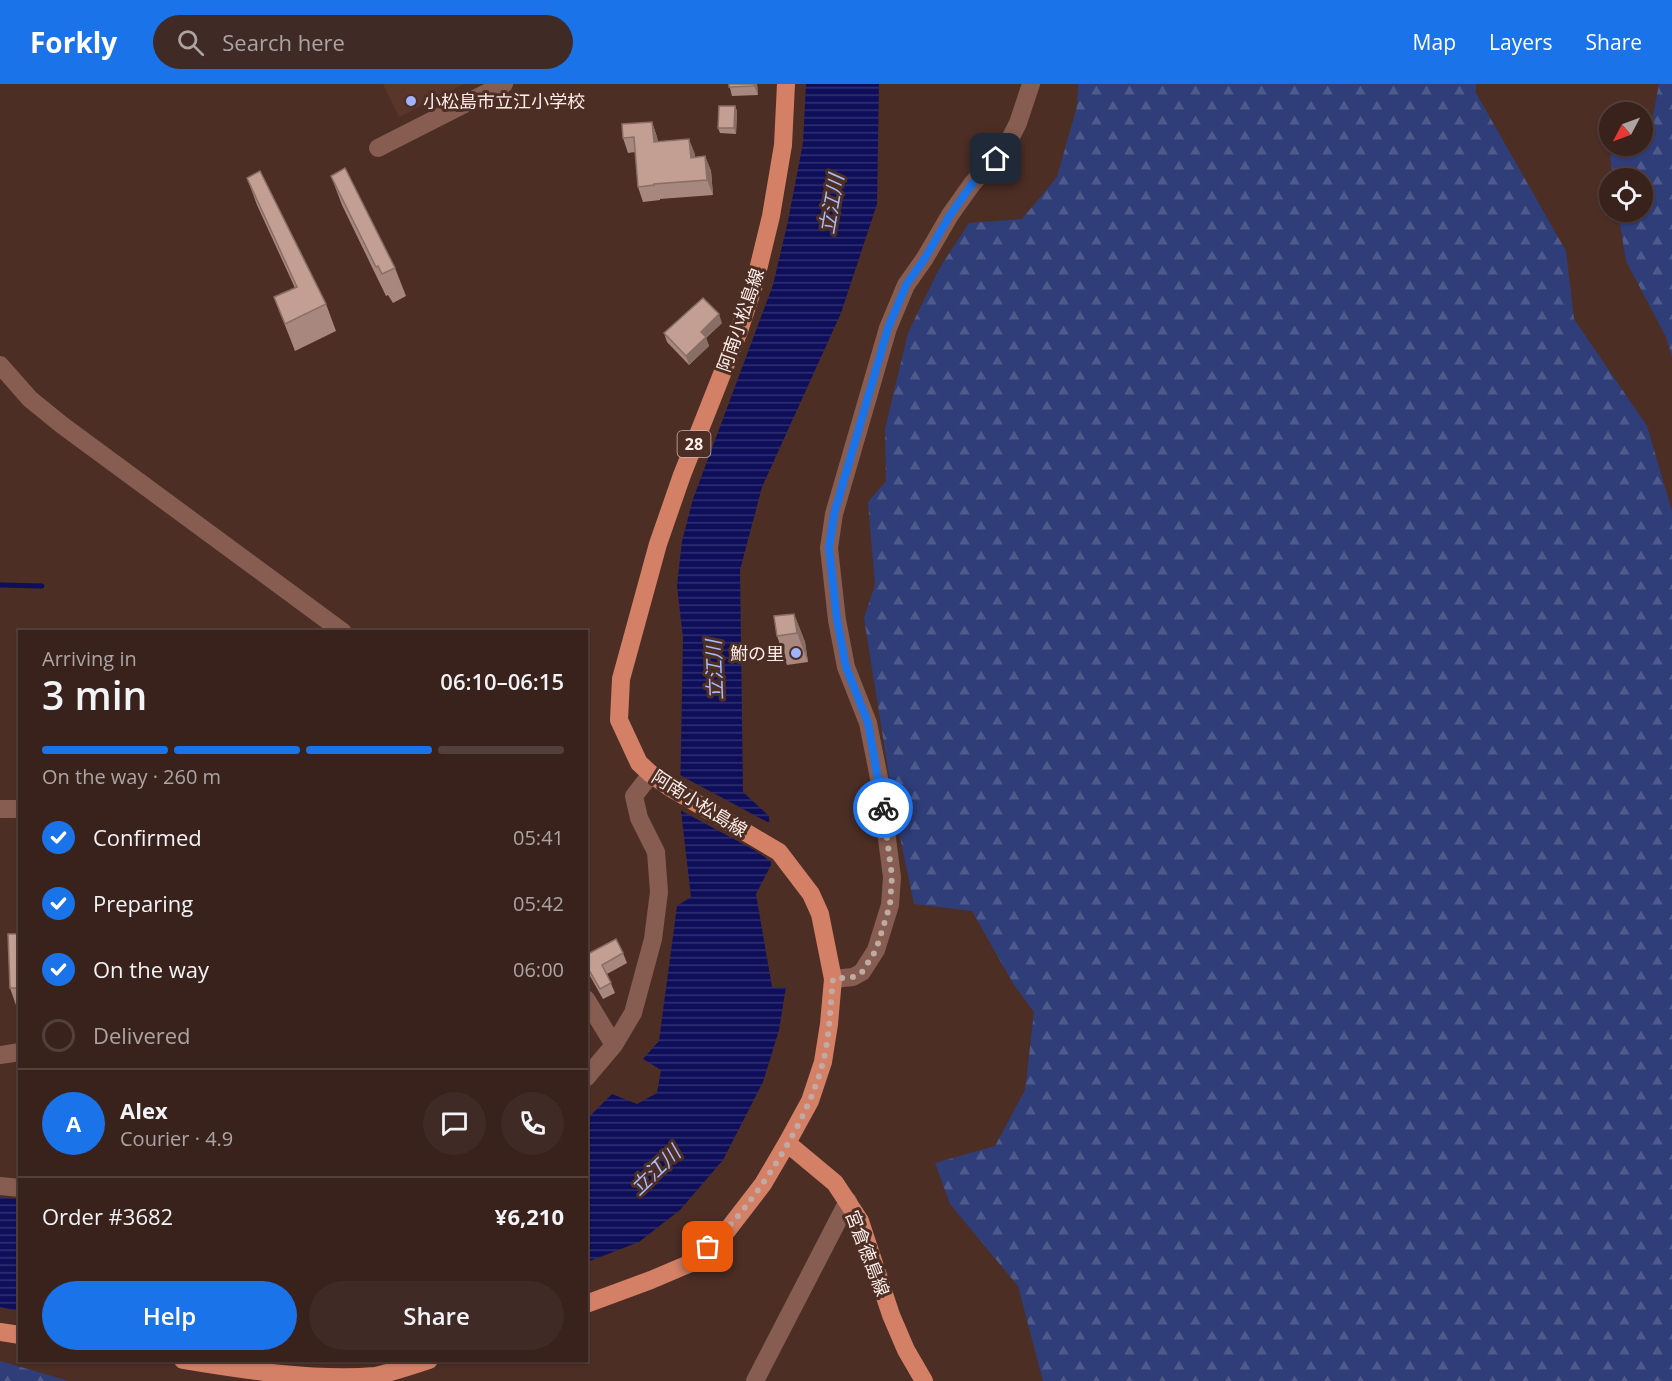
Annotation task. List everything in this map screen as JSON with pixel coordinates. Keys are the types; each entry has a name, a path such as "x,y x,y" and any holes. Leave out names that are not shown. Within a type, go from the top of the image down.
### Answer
{"main road":[{"name":"阿南小松島線","path":"588,1303 691,1263 726,1232 763,1184 787,1143 810,1101 823,1062 833,979 820,914 811,894 779,852 651,774 639,763 619,720 621,679 658,544 682,475 739,331 755,282 771,216 783,145 786,84"},
{"name":"宮倉徳島線","path":"787,1143 836,1183 860,1221 891,1315 906,1350 924,1381"},
{"path":"0,1332 18,1335"},
{"path":"195,1362 294,1378 338,1379 374,1376 422,1362"}],"street":[{"path":"378,148 504,84"},
{"path":"833,979 853,977 862,972 876,950 890,905 892,876 879,778 868,723 846,667 837,620 829,548 834,514 888,328 906,285 961,200 1008,143 1018,123 1031,84"},
{"path":"0,365 6,382 340,630"},
{"path":"588,1075 614,1045 633,1012 653,939 658,892 656,852 639,818 634,796 651,774"},
{"path":"0,810 18,810"},
{"path":"588,1002 614,1045"},
{"path":"0,1054 18,1052"},
{"path":"0,1186 18,1188"},
{"path":"755,1381 848,1201"}],"shaded area":[{"name":"小松島市立江小学校","path":"383,84 464,84 399,117"}],"green space":[{"path":"1078,84 1476,84 1476,93 1566,251 1574,319 1647,426 1672,511 1672,1381 1043,1381 1018,1286 950,1204 935,1163 995,1146 1025,1090 1034,1012 1014,985 972,911 914,904 895,813 864,618 875,585 868,502 886,481 885,429 908,333 939,269 969,223 1022,219 1057,177 1077,106"},
{"path":"1659,84 1672,84 1672,357 1666,337 1626,261 1620,222 1653,222 1653,168 1612,168 1610,156 1653,156 1653,116"},
{"path":"0,1361 69,1381 0,1381"}],"water":[{"name":"立江川","path":"806,84 879,84 877,204 841,313 762,487 740,570 743,792 769,816 771,865 756,894 772,987 786,987 779,1030 763,1082 723,1160 680,1210 639,1242 588,1262 588,1118 612,1094 637,1104 657,1093 661,1070 643,1059 659,1041 677,906 691,897 680,802 683,638 677,586 682,541 693,499 773,285 803,143"},
{"path":"0,1197 18,1199 18,1311 0,1307"}],"pier":[{"path":"678,774 773,825 774,864 756,851 678,809"}],"building":[{"path":"729,84 754,84 754,86 729,87"},
{"path":"719,106 735,106 734,128 718,128"},
{"path":"652,122 654,142 689,139 691,158 705,156 707,180 638,187 634,137 623,138 622,124"},
{"path":"345,168 395,268 382,274 378,266 376,267 331,176"},
{"path":"260,171 326,304 285,324 274,297 297,287 247,178"},
{"path":"703,298 719,314 701,332 706,337 686,356 664,333"},
{"path":"794,614 797,633 777,636 774,616"},
{"path":"8,934 18,934 18,988 10,988"},
{"path":"616,939 623,953 602,965 611,983 600,989 588,968 588,954"}],"waterway":[{"path":"0,585 42,586"}],"way so far":[{"path":"708,1247 726,1232 763,1184 810,1101 823,1062 833,979 853,977 862,972 876,950 890,905 892,876 883,808"}],"place":[{"name":"小松島市立江小学校","path":"411,101"},
{"name":"鮒の里","path":"796,653"}],"route":[{"path":"883,808 868,723 846,667 837,620 829,548 834,514 888,328 906,285 972,184 996,159"}]}
